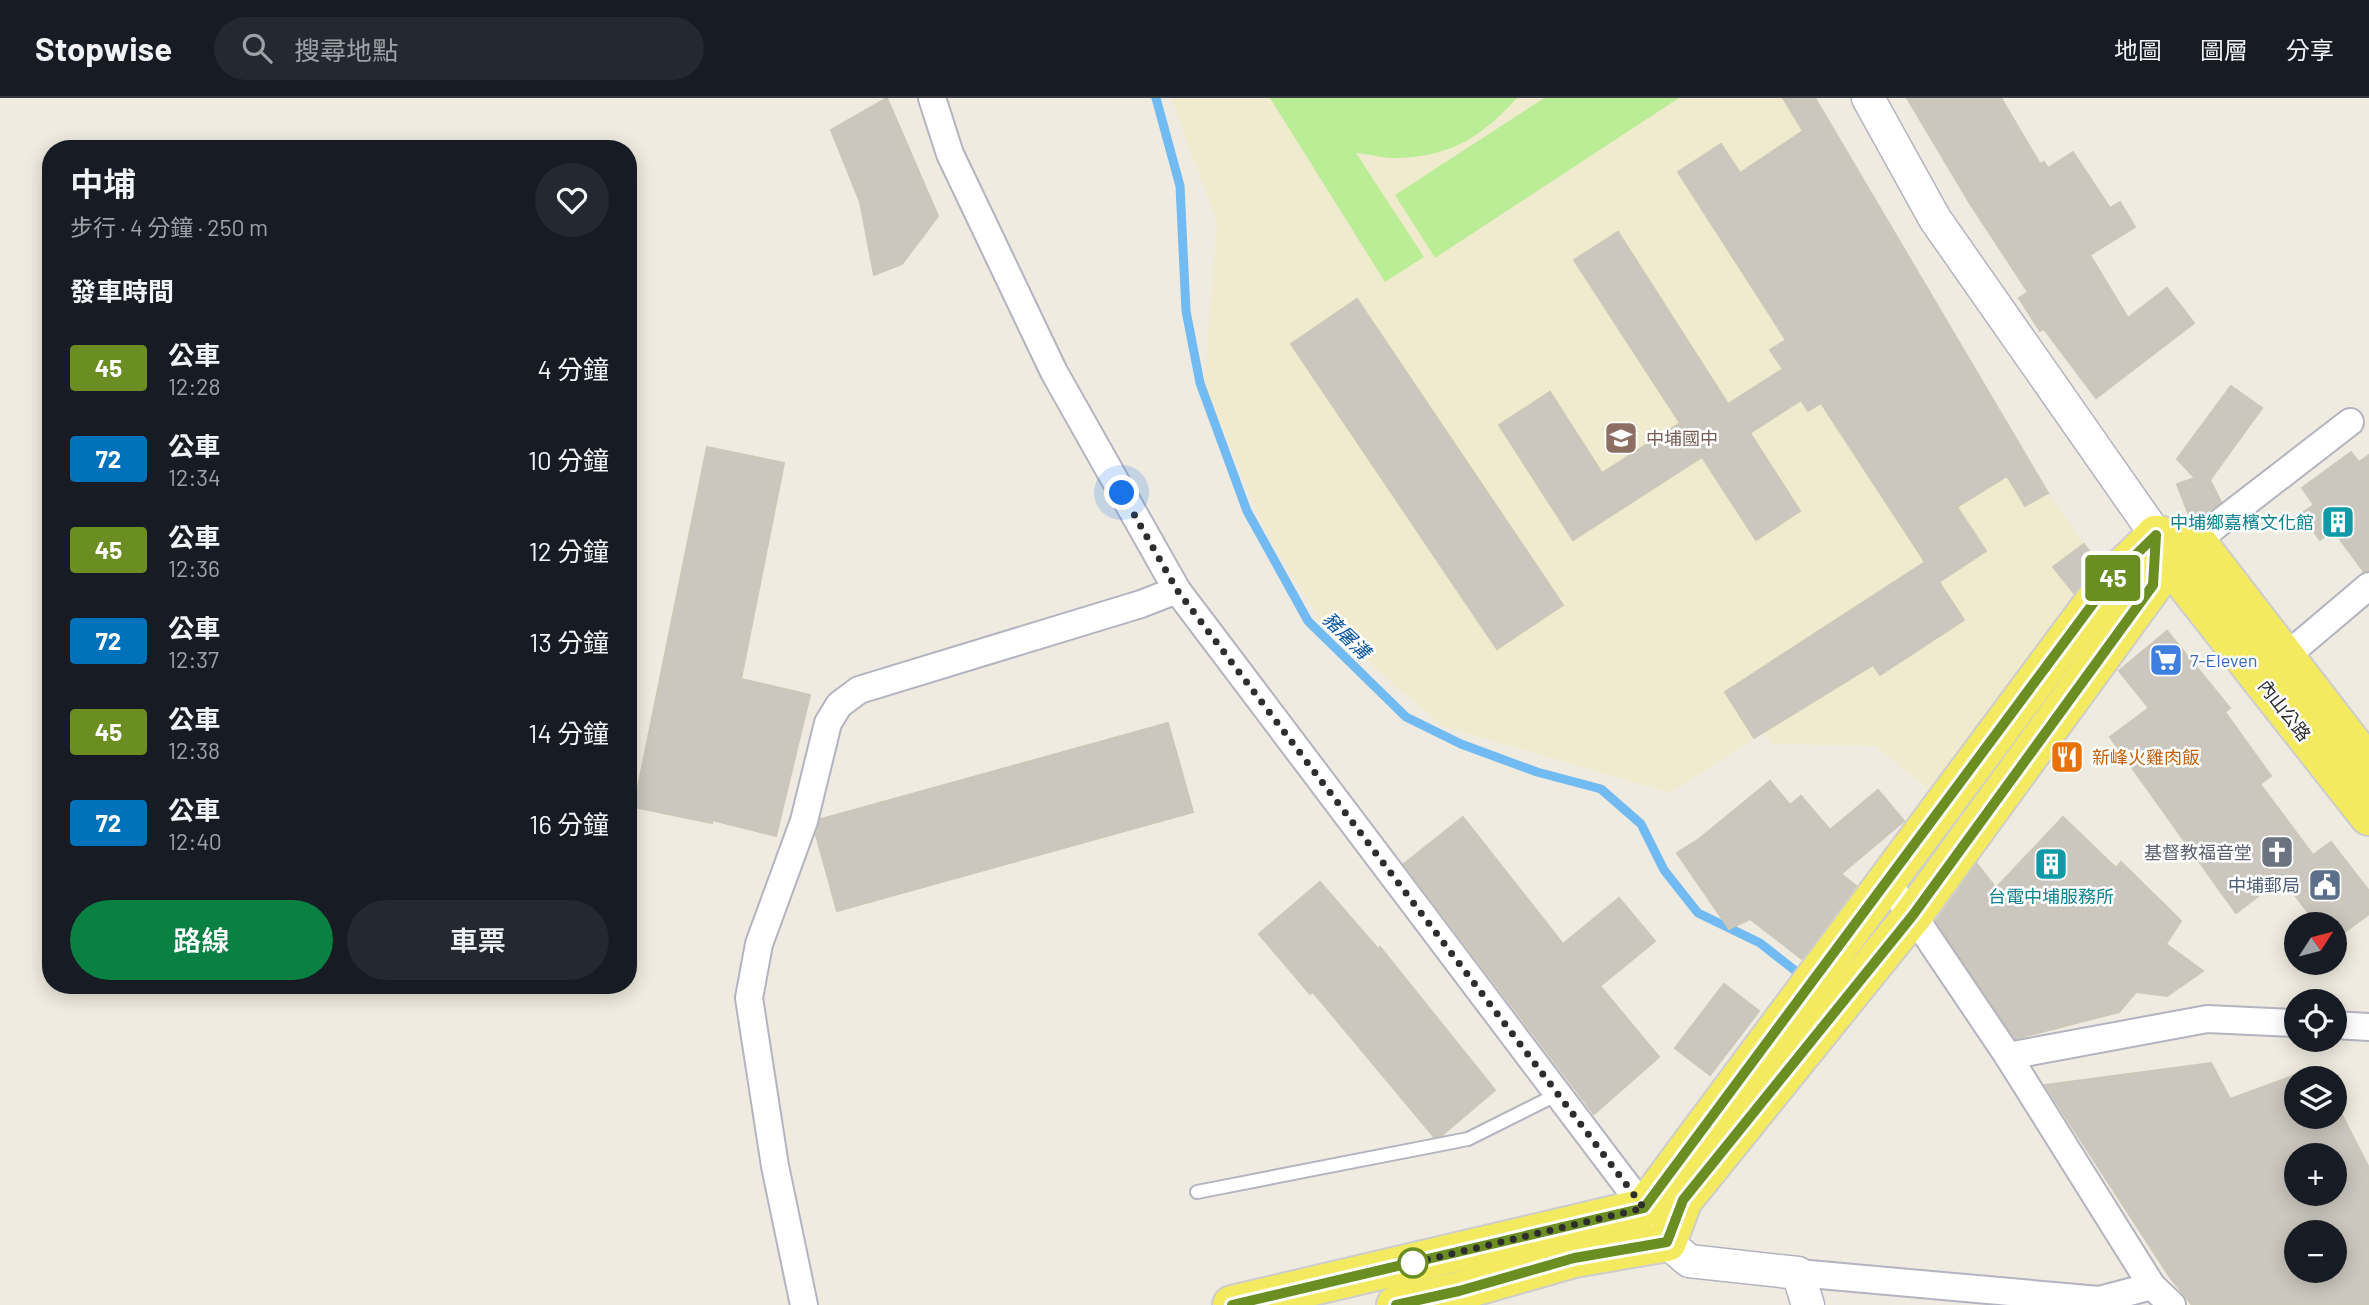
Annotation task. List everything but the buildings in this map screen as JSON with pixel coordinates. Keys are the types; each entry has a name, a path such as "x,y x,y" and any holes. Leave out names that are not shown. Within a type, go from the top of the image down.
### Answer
{"main road":[{"path":"2156,535 2196,541"},
{"path":"1232,1305 1644,1208 2112,578 2156,535"},
{"path":"1396,1305 1459,1291 1574,1258 1667,1242 1683,1200 1913,915 2153,585 2156,535"},
{"name":"內山公路","path":"2156,535 2172,566 2369,816"},
{"name":"內山公路","path":"2196,541 2369,766"},
{"path":"1963,780 1991,808"}],"street":[{"path":"932,98 950,155 1054,372 1177,590 1667,1242 1689,1261 1798,1273 2099,1300 2152,1286"},
{"path":"1868,98 1935,219 2156,535"},
{"path":"2196,541 2350,422"},
{"path":"2285,657 2369,586"},
{"path":"804,1305 775,1166 749,998 759,944 804,821 828,723 839,705 859,690 1141,604 1177,590"},
{"path":"1886,883 1913,915 2008,1056 2152,1286 2172,1305"},
{"path":"2008,1056 2207,1019 2284,1022"},
{"path":"2347,1026 2369,1027"},
{"path":"1798,1273 1808,1305"}],"lane":[{"path":"1197,1192 1468,1139 1558,1094"}],"shaded area":[{"name":"中埔國中","path":"1171,98 1815,98 2048,493 2106,574 1931,792 1876,746 1773,744 1765,732 1670,793 1442,726 1319,619 1265,531 1204,383 1217,223"}],"green space":[{"path":"1270,98 1517,98 1479,133 1451,148 1399,158 1356,153 1424,257 1385,282"},
{"path":"1544,98 1679,98 1435,258 1395,195"}],"waterway":[{"name":"豬屠溝","path":"1156,98 1180,186 1186,311 1200,383 1247,511 1308,621 1406,717 1461,744 1537,772 1601,789 1641,824 1664,870 1698,913 1760,943 1802,976"}],"bus line":[{"name":"45","path":"1232,1305 1644,1208 2112,578 2156,535 2153,585 1913,915 1683,1200 1667,1242 1574,1258 1459,1291 1396,1305"}],"place":[{"name":"中埔國中","path":"1621,438"},
{"name":"中埔鄉嘉檳文化館","path":"2338,522"},
{"name":"7-Eleven","path":"2166,660"},
{"name":"新峰火雞肉飯","path":"2067,757"},
{"name":"基督教福音堂","path":"2277,852"},
{"name":"台電中埔服務所","path":"2051,864"},
{"name":"中埔郵局","path":"2325,885"}],"route":[{"path":"1122,493 1177,590 1644,1208 1413,1263"}]}
